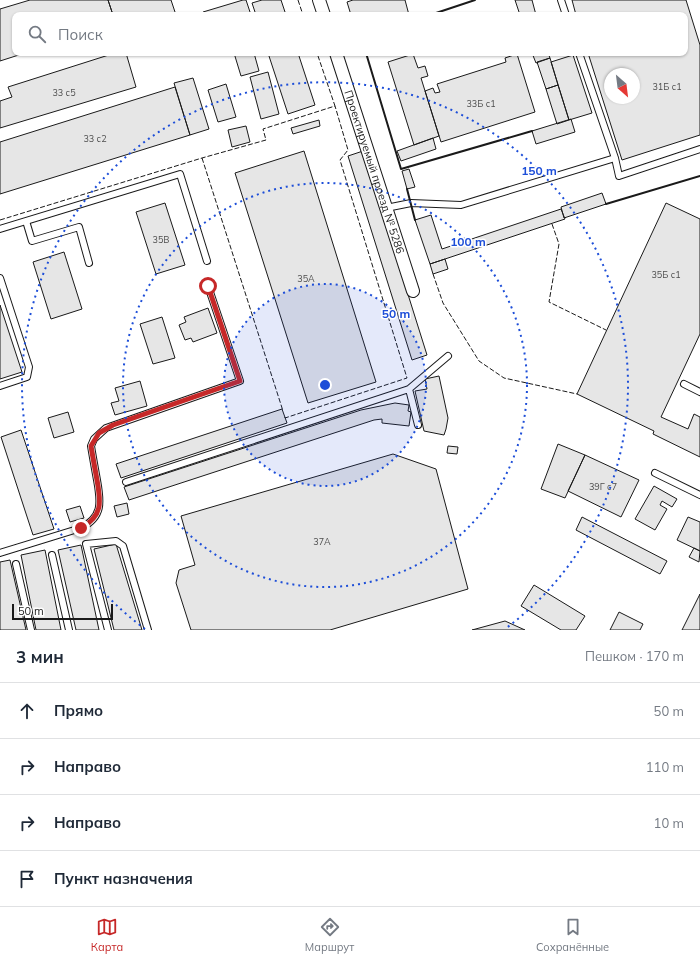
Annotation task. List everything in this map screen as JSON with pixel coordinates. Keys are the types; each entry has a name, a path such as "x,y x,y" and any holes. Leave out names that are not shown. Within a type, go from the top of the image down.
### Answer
{"street":[{"path":"319,0 323,12"},
{"name":"Проектируемый проезд № 5286","path":"337,56 413,290"}],"lane":[{"path":"561,0 565,12"},
{"path":"580,56 615,158 619,176 700,149"},
{"path":"386,208 411,203 461,205 615,158"},
{"path":"0,229 180,174 207,261"},
{"path":"26,221 32,241 79,227 89,263"},
{"path":"0,278 29,367 27,377 0,386"},
{"path":"0,553 81,528 89,524 95,518 100,507 100,496 91,446 94,439 106,428 240,381 208,286"},
{"path":"126,482 409,389 448,356"},
{"path":"684,384 700,392"},
{"path":"409,389 418,425"},
{"path":"655,473 700,495"},
{"path":"108,630 86,544 116,541 123,546 148,630"},
{"path":"52,555 69,630"},
{"path":"16,564 31,630"}],"building":[{"path":"30,0 108,0 112,12 12,12 12,56 16,56 0,61 0,9"},
{"path":"108,0 171,0 175,12 112,12"},
{"path":"246,0 250,12 203,12"},
{"path":"262,0 281,0 285,12 255,12 252,3"},
{"path":"353,0 405,0 408,12 350,12 347,2"},
{"path":"515,0 532,0 535,12 519,12"},
{"path":"572,0 686,0 700,45 700,135 622,160 604,104 640,104 640,68 604,68 604,103 589,56 688,56 688,12 575,12"},
{"path":"106,56 127,56 136,87 0,128 0,101 12,97 8,87"},
{"path":"235,56 255,56 259,71 241,76"},
{"path":"269,56 299,56 315,105 288,114"},
{"path":"407,56 414,56 418,68 425,66 428,76 421,78 439,136 414,145 388,62"},
{"path":"518,56 535,112 441,142 425,91 433,88 435,93 440,92 437,84 506,62 505,58"},
{"path":"533,56 549,56 550,58 536,63"},
{"path":"573,56 592,113 569,120 551,62"},
{"path":"550,58 558,85 546,89 537,62"},
{"path":"268,72 279,114 261,119 250,77"},
{"path":"193,78 209,129 190,135 174,83"},
{"path":"226,84 236,117 218,122 208,90"},
{"path":"558,85 569,120 557,124 546,89"},
{"path":"175,87 190,135 0,194 0,142"},
{"path":"571,119 575,132 536,144 532,131"},
{"path":"319,120 320,126 293,134 291,128"},
{"path":"246,126 250,142 232,147 228,130"},
{"path":"433,138 436,149 401,161 397,151"},
{"path":"304,151 376,382 308,403 235,173"},
{"path":"363,151 427,355 412,360 348,156"},
{"path":"409,169 415,187 407,189 402,171"},
{"path":"602,193 606,204 564,218 561,207"},
{"path":"165,203 185,265 156,274 136,212"},
{"path":"666,203 700,219 700,334 661,417 688,429 694,414 700,417 700,457 653,434 654,431 577,394"},
{"path":"561,209 565,219 430,264 415,220 431,215 442,249"},
{"path":"64,252 82,309 51,319 33,262"},
{"path":"445,259 448,269 433,274 430,264"},
{"path":"0,305 22,372 0,379"},
{"path":"208,308 217,333 193,342 191,338 185,340 179,325 186,322 184,317"},
{"path":"162,317 175,358 153,364 140,324"},
{"path":"439,376 448,418 444,435 424,431 415,391 427,389 425,379"},
{"path":"140,381 147,406 115,415 111,403 119,401 115,388"},
{"path":"395,403 409,405 408,411 411,412 409,426 382,423 382,419 374,420 129,500 124,487 361,410"},
{"path":"282,409 287,423 121,478 116,464"},
{"path":"68,412 74,432 54,438 48,418"},
{"path":"21,430 54,529 33,535 1,437"},
{"path":"558,444 585,455 565,498 541,489"},
{"path":"448,446 458,447 457,454 447,453"},
{"path":"393,454 436,469 468,589 330,630 191,630 176,583 179,570 195,565 181,516"},
{"path":"585,455 639,480 621,517 568,491"},
{"path":"654,486 677,499 672,507 662,501 660,505 667,509 655,530 635,519"},
{"path":"127,503 129,514 117,517 114,506"},
{"path":"80,506 84,518 70,522 66,510"},
{"path":"582,517 667,561 660,574 576,530"},
{"path":"688,517 700,522 700,551 677,540"},
{"path":"116,544 142,630 114,630 94,549"},
{"path":"81,545 99,630 76,630 58,550"},
{"path":"694,548 700,551 699,562 689,557"},
{"path":"45,550 61,630 36,630 21,555"},
{"path":"10,560 26,630 0,630 0,562"},
{"path":"534,585 585,616 576,630 561,630 521,606"},
{"path":"700,594 700,630 682,630"},
{"path":"619,612 643,624 640,630 610,630"},
{"path":"505,621 525,630 472,630"}],"fence":[{"path":"298,0 302,12"},
{"path":"0,220 266,140 263,129 335,106 318,56"},
{"path":"285,417 407,378 340,160 348,150 335,106"},
{"path":"202,158 283,411"},
{"path":"552,224 559,244 549,302 606,330"},
{"path":"433,274 443,303 479,361 504,378 577,394"}],"wall":[{"path":"439,12 475,0"},
{"path":"367,56 401,169 532,131"},
{"path":"606,204 700,176"},
{"path":"407,189 415,220"}],"route":[{"path":"81,528 89,524 95,518 100,507 100,496 91,446 99,433 113,425 240,381 208,286"}]}
